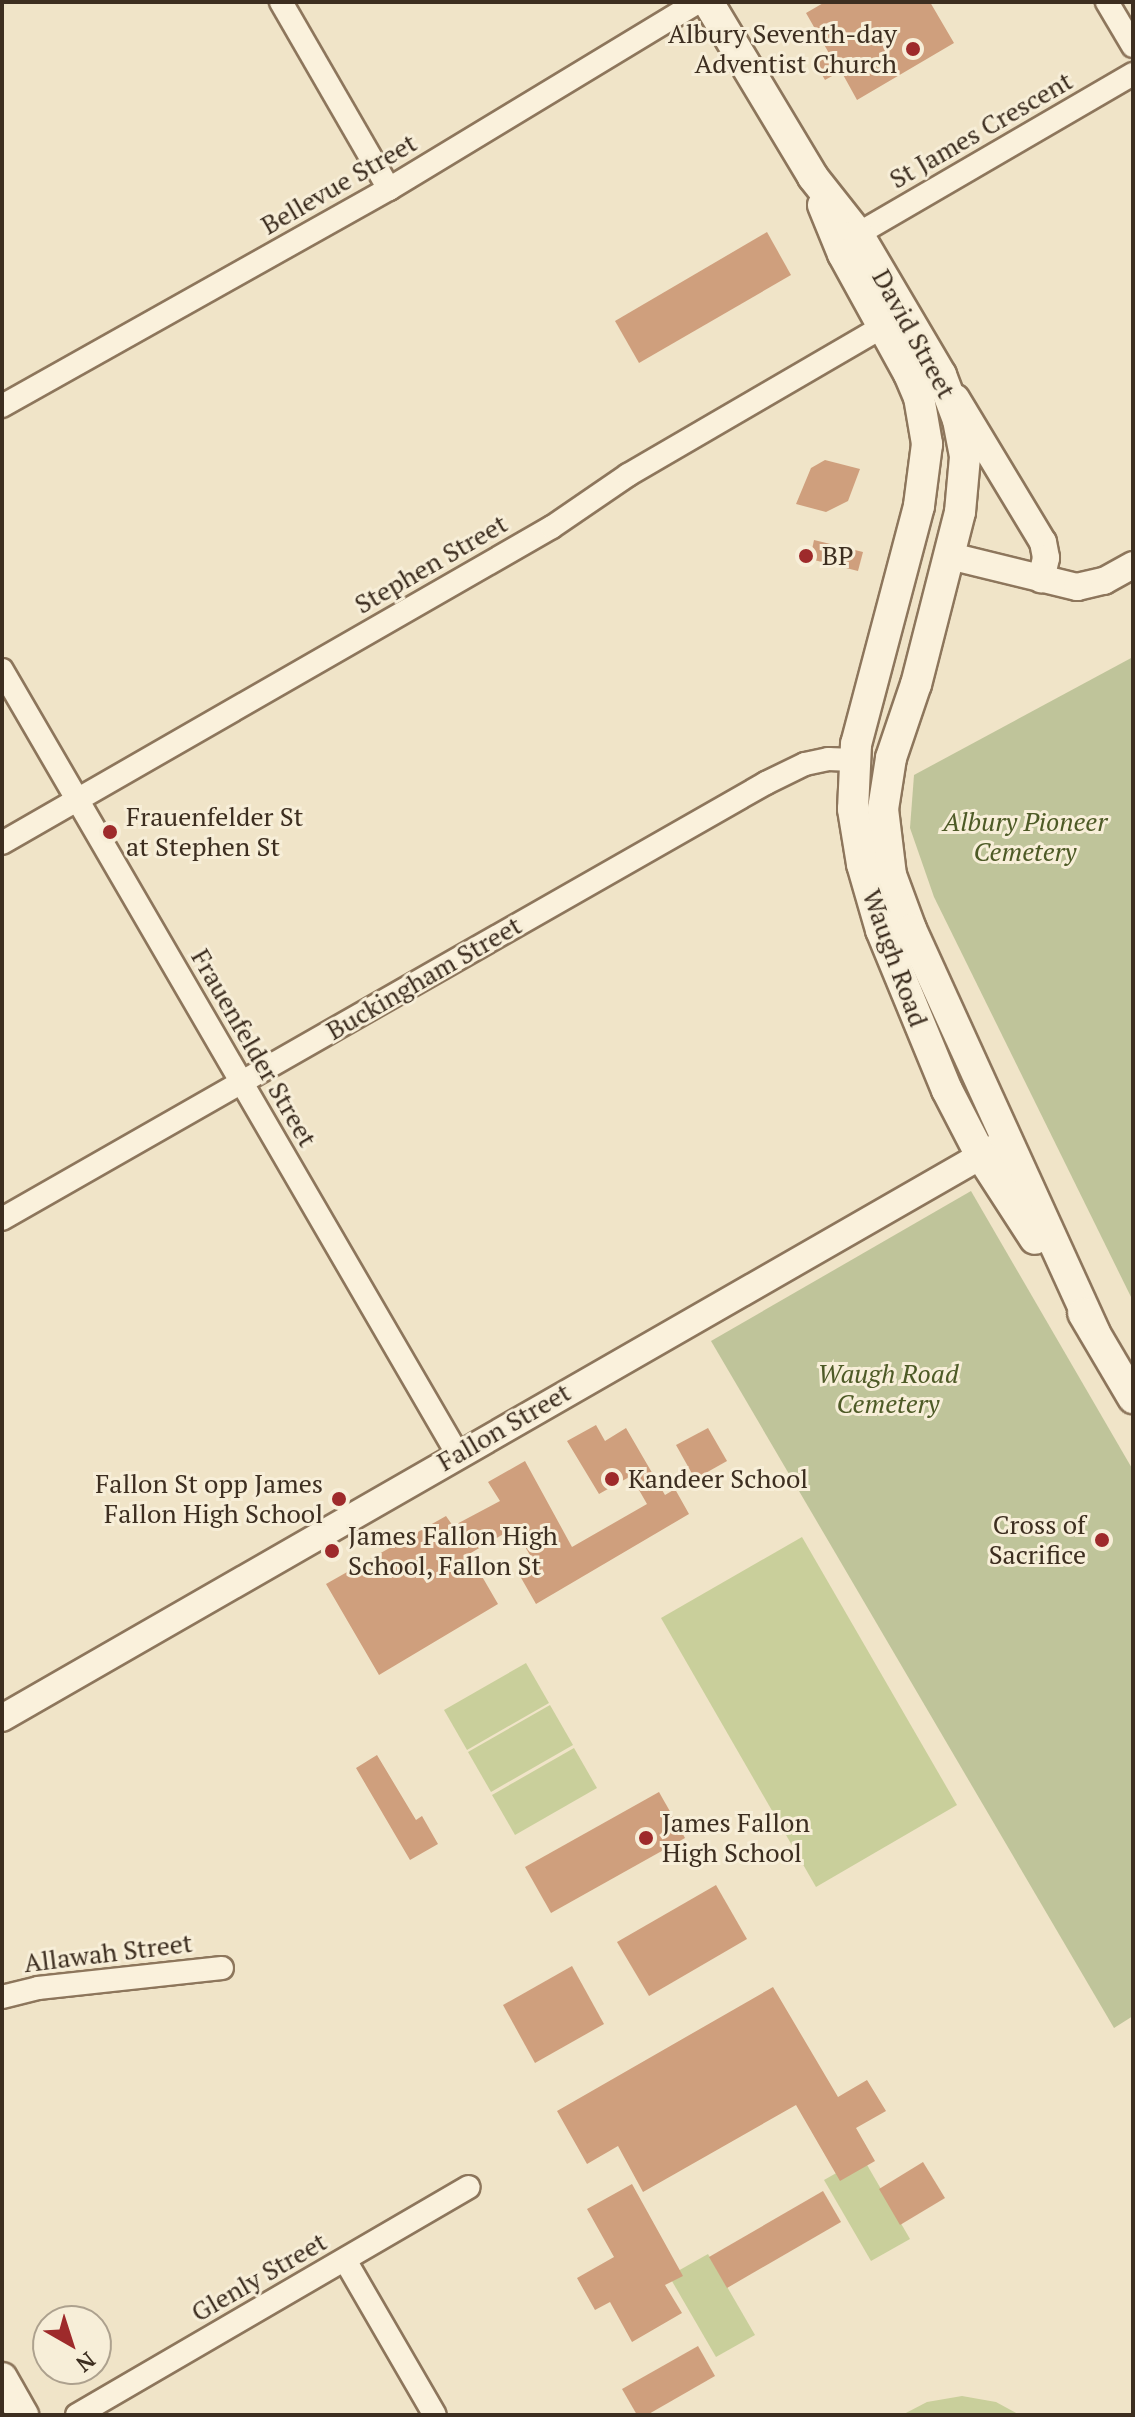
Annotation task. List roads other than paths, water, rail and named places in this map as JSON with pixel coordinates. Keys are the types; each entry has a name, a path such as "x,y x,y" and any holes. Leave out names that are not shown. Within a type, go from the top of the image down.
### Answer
{"main road":[{"name":"David Street","path":"708,2 813,177 858,234 941,375 956,413 965,457 960,512 950,556"},
{"name":"David Street","path":"813,177 843,254 909,374 924,418 926,471 909,546"},
{"path":"909,546 950,556"},
{"name":"Waugh Road","path":"909,546 860,725 854,760 853,809 862,864 881,930 947,1090 980,1154 1094,1331 1133,1398"},
{"name":"Waugh Road","path":"950,556 891,758 883,809 891,875 911,929 1094,1331"},
{"path":"2,2378 23,2415"}],"street":[{"path":"281,2 389,189"},
{"name":"Bellevue Street","path":"2,406 389,189 698,2"},
{"path":"1107,2 1133,46"},
{"name":"St James Crescent","path":"858,234 1133,74"},
{"name":"Stephen Street","path":"2,843 552,527 628,475 884,326"},
{"path":"941,375 1043,542 1046,558 1041,579"},
{"path":"950,556 1083,587 1104,581 1133,565"},
{"name":"Frauenfelder Street","path":"2,670 457,1453"},
{"name":"Buckingham Street","path":"2,1219 805,764 828,759 854,760"},
{"name":"Fallon Street","path":"2,1718 457,1453 980,1154 1008,1141"},
{"name":"Allawah Street","path":"2,1997 38,1988 222,1968"},
{"name":"Glenly Street","path":"77,2415 468,2187"},
{"path":"345,2260 435,2415"}],"place":[{"name":"Albury Seventh-day Adventist Church","path":"913,49"},
{"name":"BP","path":"806,556"},
{"name":"Frauenfelder St at Stephen St","path":"110,832"},
{"name":"Kandeer School","path":"612,1479"},
{"name":"Fallon St opp James Fallon High School","path":"339,1499"},
{"name":"Cross of Sacrifice","path":"1102,1540"},
{"name":"James Fallon High School, Fallon St","path":"332,1551"},
{"name":"James Fallon High School","path":"646,1838"}],"park label":[{"name":"Albury Pioneer Cemetery","path":"1025,837"},
{"name":"Waugh Road Cemetery","path":"888,1389"}]}
